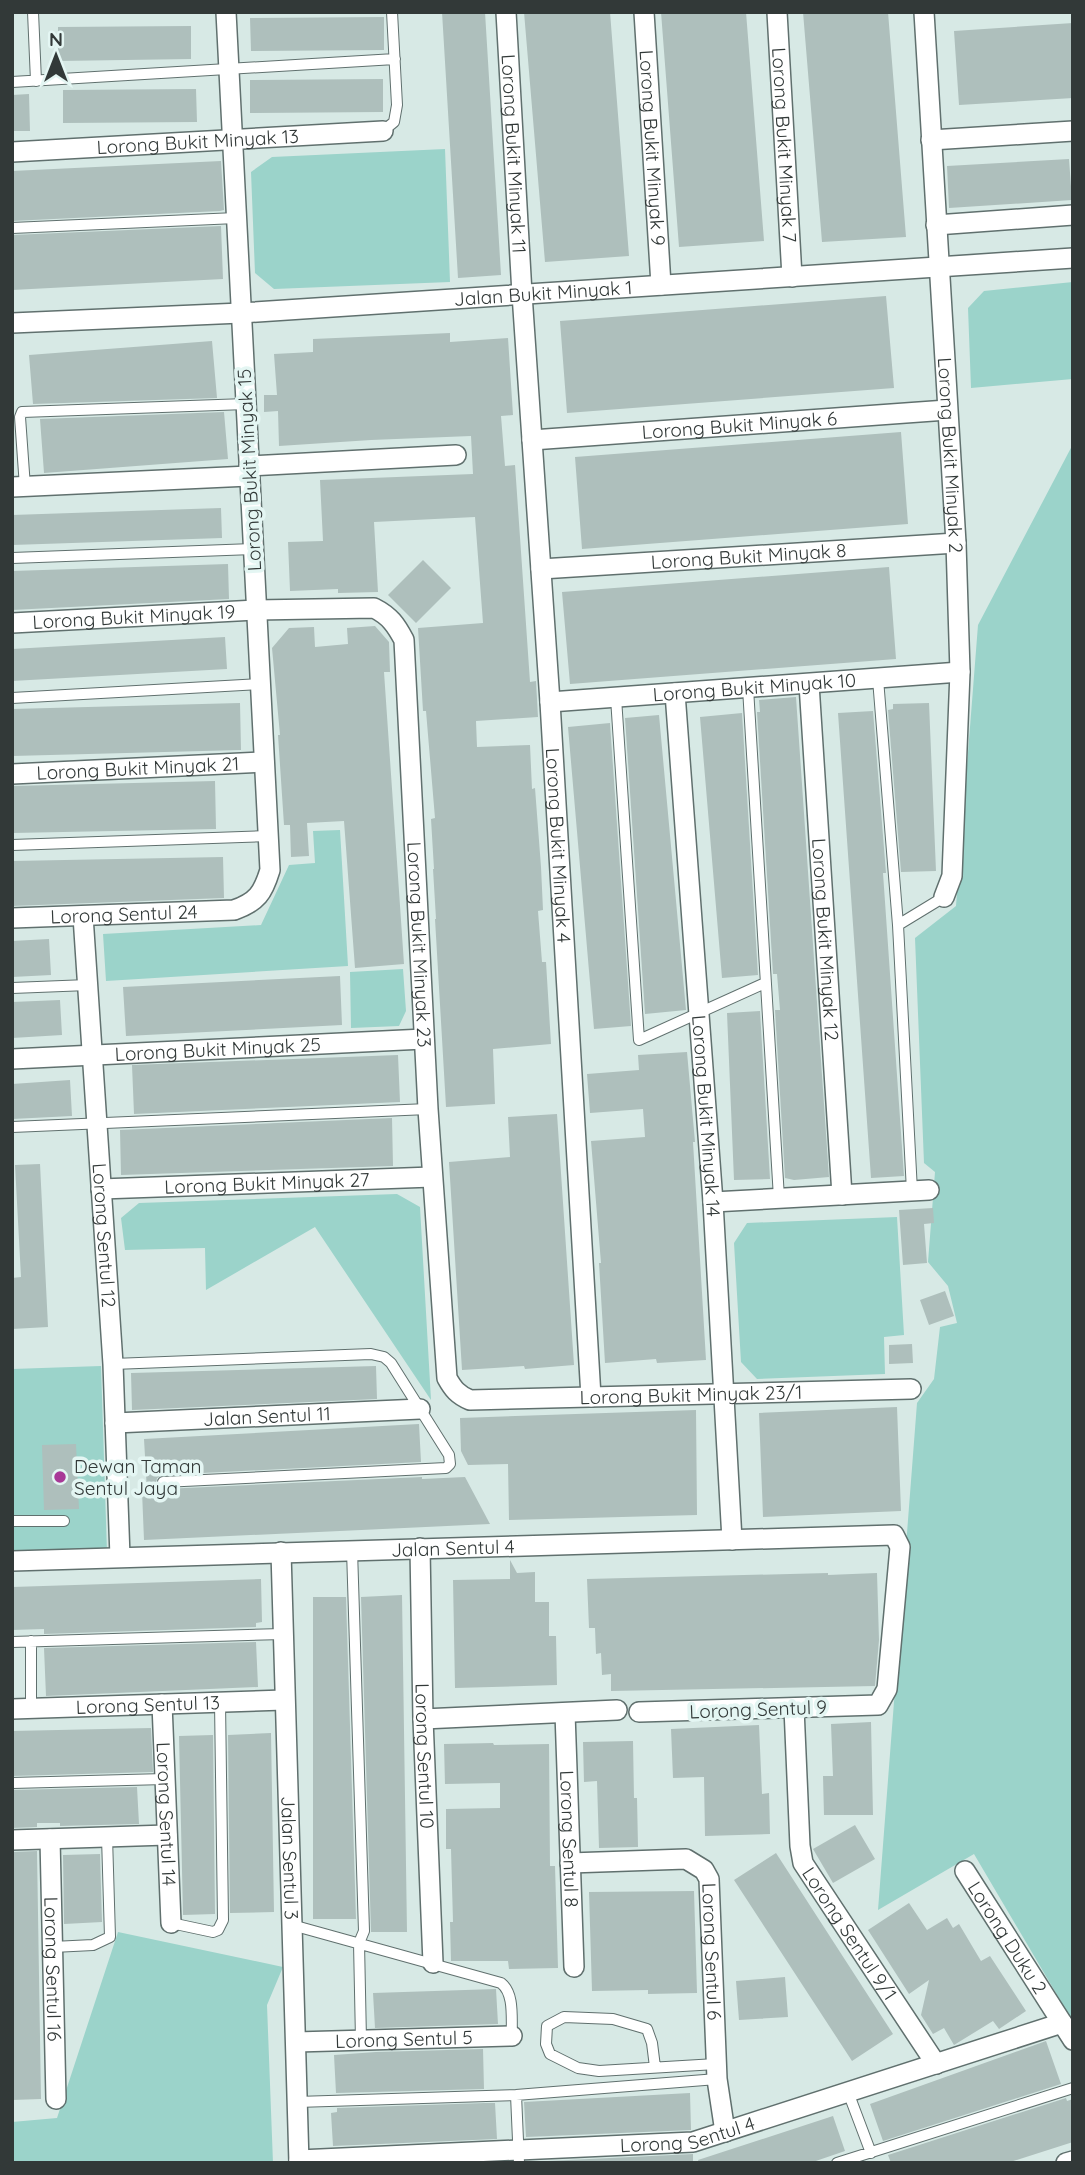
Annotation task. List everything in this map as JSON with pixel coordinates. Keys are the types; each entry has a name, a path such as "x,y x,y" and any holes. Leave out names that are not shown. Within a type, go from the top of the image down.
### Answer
{"street":[{"name":"Lorong Bukit Minyak 15","path":"226,12 270,870 264,888 251,904 234,910"},
{"name":"Lorong Bukit Minyak 11","path":"506,12 522,294"},
{"name":"Lorong Bukit Minyak 9","path":"644,12 662,285"},
{"name":"Lorong Bukit Minyak 7","path":"777,12 792,276"},
{"name":"Lorong Bukit Minyak 2","path":"924,12 956,543 960,672 952,876 944,897"},
{"name":"Lorong Bukit Minyak 13","path":"12,152 383,131"},
{"path":"931,140 1073,131"},
{"path":"936,225 1073,215"},
{"name":"Jalan Bukit Minyak 1","path":"12,323 241,313 1073,258"},
{"name":"Lorong Bukit Minyak 4","path":"522,294 550,702 590,1397"},
{"name":"Lorong Bukit Minyak 6","path":"533,440 947,410"},
{"path":"18,487 456,455"},
{"name":"Lorong Bukit Minyak 8","path":"541,569 956,543"},
{"name":"Lorong Bukit Minyak 23","path":"256,610 374,608 387,614 397,625 404,640 428,1109 447,1378 461,1396 470,1400"},
{"name":"Lorong Bukit Minyak 19","path":"12,624 256,610"},
{"name":"Lorong Bukit Minyak 10","path":"550,702 960,672"},
{"name":"Lorong Bukit Minyak 12","path":"809,684 842,1195"},
{"name":"Lorong Bukit Minyak 14","path":"676,693 713,1202 732,1540"},
{"name":"Lorong Bukit Minyak 21","path":"12,774 264,762"},
{"name":"Lorong Sentul 24","path":"12,918 234,910"},
{"name":"Lorong Sentul 12","path":"83,915 113,1364 120,1557"},
{"name":"Lorong Bukit Minyak 25","path":"12,1059 424,1039"},
{"name":"Lorong Bukit Minyak 27","path":"101,1189 432,1177"},
{"path":"713,1202 920,1191"},
{"name":"Lorong Bukit Minyak 23/1","path":"470,1400 911,1389"},
{"name":"Jalan Sentul 11","path":"115,1423 420,1409"},
{"name":"Jalan Sentul 4","path":"12,1561 894,1535 900,1548 887,1689 878,1705"},
{"name":"Lorong Sentul 10","path":"420,1548 423,1719 433,1963"},
{"name":"Jalan Sentul 3","path":"281,1552 299,2161"},
{"name":"Lorong Sentul 13","path":"22,1709 284,1700"},
{"name":"Lorong Sentul 14","path":"162,1704 171,1923"},
{"name":"Lorong Sentul 9","path":"639,1712 878,1705"},
{"name":"Lorong Sentul 9/1","path":"794,1708 803,1863 936,2064"},
{"path":"423,1719 617,1710"},
{"name":"Lorong Sentul 8","path":"565,1713 574,1966"},
{"path":"12,1840 167,1835"},
{"name":"Lorong Sentul 16","path":"50,1839 56,2099"},
{"name":"Lorong Sentul 6","path":"570,1863 686,1858 704,1870 709,1879 717,2071 725,2132"},
{"name":"Lorong Duku 2","path":"965,1871 1067,2032"},
{"name":"Lorong Sentul 4","path":"299,2161 519,2156 693,2142 936,2064 1067,2032"},
{"name":"Lorong Sentul 5","path":"296,2042 512,2036"},
{"path":"1066,2163 1073,2161"}],"lane":[{"path":"33,12 36,81"},
{"path":"383,131 394,122 397,105 392,12"},
{"path":"12,82 395,59"},
{"path":"12,229 236,218"},
{"path":"18,487 22,412 246,404"},
{"path":"12,558 253,549"},
{"path":"878,679 920,1191"},
{"path":"12,698 260,684"},
{"path":"748,688 779,1198"},
{"path":"616,698 639,1040 765,983"},
{"path":"12,845 268,836"},
{"path":"898,925 944,897"},
{"path":"12,988 88,985"},
{"path":"12,1127 428,1109"},
{"path":"113,1364 371,1354 384,1357 391,1363 449,1455 450,1464 446,1468 163,1482"},
{"path":"12,1521 64,1521"},
{"path":"352,1550 364,1931 359,1943 360,2040"},
{"path":"12,1642 283,1634"},
{"path":"22,1709 31,1642"},
{"path":"171,1923 213,1932 218,1930 223,1920 220,1702"},
{"path":"12,1783 165,1779"},
{"path":"53,1947 93,1945 110,1937 107,1837"},
{"path":"292,1924 501,1983 508,1988 512,2036"},
{"path":"655,2067 648,2029 613,2019 564,2017 547,2025 550,2054 578,2068 599,2071 655,2067 717,2071"},
{"path":"297,2102 516,2095 717,2071"},
{"path":"837,2163 1073,2088"},
{"path":"848,2092 871,2152"},
{"path":"516,2095 519,2156"}],"shaded area":[{"path":"445,149 450,282 274,289 255,273 251,172 272,157"},
{"path":"1073,282 1073,379 971,388 968,308 984,291"},
{"path":"1073,444 1073,2022 974,1854 878,1910 917,1403 934,1379 940,1327 957,1323 948,1286 928,1262 935,1172 924,1163 915,938 956,906 978,625"},
{"path":"340,830 348,966 106,981 103,934 261,925 289,865 315,863 313,831"},
{"path":"403,969 406,1011 399,1026 351,1028 350,972"},
{"path":"397,1194 420,1207 431,1400 315,1227 206,1290 205,1248 125,1250 121,1218 139,1203"},
{"path":"897,1217 904,1335 884,1337 885,1374 757,1379 741,1362 734,1243 747,1223"},
{"path":"101,1366 107,1552 12,1554 12,1369"},
{"path":"118,1932 283,1967 267,2005 273,2163 12,2163 12,2122 57,2118"}],"building":[{"path":"442,12 485,12 501,275 458,278"},
{"path":"524,12 610,12 629,256 545,262"},
{"path":"661,12 746,12 764,241 679,247"},
{"path":"803,12 888,12 906,237 822,242"},
{"path":"384,17 384,50 251,51 250,18"},
{"path":"1073,23 1073,98 959,105 954,31"},
{"path":"191,26 191,59 58,61 58,27"},
{"path":"383,79 383,112 250,113 250,80"},
{"path":"196,89 197,122 63,123 63,90"},
{"path":"29,94 30,131 12,131 12,95"},
{"path":"1069,159 1072,200 949,208 947,166"},
{"path":"221,161 224,210 12,221 12,171"},
{"path":"221,226 223,279 12,290 12,235"},
{"path":"886,296 894,388 567,413 560,321"},
{"path":"450,333 450,342 508,338 513,415 501,416 505,466 515,465 530,682 536,681 538,717 476,721 477,747 530,745 541,867 543,910 538,911 542,962 546,962 551,1044 493,1049 495,1104 446,1107 431,819 435,818 426,711 423,711 418,628 483,623 475,517 374,522 378,592 338,593 338,589 290,591 288,542 323,541 320,480 473,474 471,436 279,446 278,411 264,412 264,395 277,395 274,354 313,352 313,339"},
{"path":"212,341 217,398 33,404 29,355"},
{"path":"224,412 228,459 44,473 40,419"},
{"path":"901,432 908,524 582,549 575,457"},
{"path":"221,508 222,538 12,545 12,515"},
{"path":"423,560 451,588 416,623 388,595"},
{"path":"228,564 229,599 12,610 12,571"},
{"path":"889,567 896,659 570,684 562,592"},
{"path":"375,626 389,642 390,672 384,672 404,964 355,968 344,821 307,823 309,856 291,857 290,825 284,825 272,648 289,628 314,627 315,647 348,644 347,628"},
{"path":"225,637 227,669 12,681 12,649"},
{"path":"796,697 829,1177 794,1180 785,1178 775,1010 780,1010 777,974 773,974 757,712 760,712 759,700"},
{"path":"240,703 241,750 12,756 12,709"},
{"path":"929,703 936,871 901,872 888,710 893,709 893,704"},
{"path":"873,711 886,873 883,873 904,1176 871,1178 838,713"},
{"path":"742,713 758,975 722,978 700,717"},
{"path":"659,715 686,1010 645,1014 625,718"},
{"path":"610,723 631,1026 594,1029 568,727"},
{"path":"215,781 216,829 12,833 12,786"},
{"path":"223,857 224,898 12,906 12,861"},
{"path":"49,939 51,975 12,977 12,941"},
{"path":"340,976 342,1025 126,1036 123,987"},
{"path":"60,1000 62,1035 12,1038 12,1002"},
{"path":"760,1011 770,1179 734,1180 727,1013"},
{"path":"687,1052 695,1142 706,1360 657,1363 656,1359 605,1363 601,1263 591,1141 645,1137 643,1109 590,1113 587,1074 639,1070 638,1055"},
{"path":"398,1055 400,1102 134,1114 132,1065"},
{"path":"70,1080 72,1116 12,1119 12,1084"},
{"path":"557,1114 574,1365 462,1370 449,1162 510,1157 508,1117"},
{"path":"392,1118 393,1166 121,1175 120,1130"},
{"path":"40,1164 48,1327 12,1329 12,1278 21,1277 15,1165"},
{"path":"933,1208 934,1223 924,1224 927,1263 903,1265 899,1210"},
{"path":"945,1291 954,1316 929,1325 920,1300"},
{"path":"912,1344 913,1363 889,1364 889,1345"},
{"path":"376,1366 377,1399 132,1410 131,1373"},
{"path":"897,1407 901,1511 763,1517 759,1413"},
{"path":"696,1410 697,1515 509,1520 508,1464 468,1465 461,1451 460,1418"},
{"path":"419,1424 421,1462 163,1475 157,1478 156,1483 163,1489 465,1477 490,1524 144,1540 142,1491 147,1491 144,1439"},
{"name":"Dewan Taman Sentul Jaya","path":"76,1444 79,1509 44,1510 42,1445"},
{"path":"510,1560 517,1573 535,1572 535,1602 549,1602 549,1636 556,1636 557,1685 455,1688 453,1580 510,1579"},
{"path":"877,1573 879,1640 875,1686 611,1691 611,1674 602,1675 601,1653 596,1654 595,1628 589,1628 587,1579"},
{"path":"261,1579 262,1622 256,1623 256,1627 44,1634 44,1629 12,1630 12,1587"},
{"path":"402,1595 407,1932 371,1932 361,1597"},
{"path":"313,1597 346,1597 356,1919 313,1919"},
{"path":"256,1642 258,1687 46,1696 44,1648"},
{"path":"871,1722 873,1815 824,1815 823,1776 833,1776 831,1724"},
{"path":"759,1725 762,1794 769,1793 770,1834 705,1836 704,1777 673,1778 671,1729"},
{"path":"151,1728 153,1772 12,1776 12,1731"},
{"path":"271,1733 274,1912 230,1913 228,1735"},
{"path":"213,1735 215,1914 183,1915 179,1736"},
{"path":"633,1741 638,1847 599,1848 597,1781 584,1782 583,1742"},
{"path":"444,1744 549,1744 550,1866 555,1866 558,1968 509,1969 508,1961 451,1961 451,1849 446,1849 446,1809 500,1808 500,1783 445,1784"},
{"path":"137,1787 139,1824 60,1826 60,1823 37,1823 37,1827 12,1828 12,1790"},
{"path":"855,1825 875,1859 833,1883 813,1849"},
{"path":"37,1851 41,2099 12,2100 12,1852"},
{"path":"776,1853 893,2034 852,2061 734,1880"},
{"path":"100,1854 102,1922 64,1924 63,1855"},
{"path":"694,1891 697,1993 592,1991 589,1892"},
{"path":"909,1903 927,1930 947,1918 953,1928 959,1924 981,1961 990,1956 1026,2011 999,2029 993,2021 954,2045 944,2028 933,2034 921,2015 929,1980 909,1994 868,1930"},
{"path":"785,1977 788,2017 739,2020 736,1981"},
{"path":"496,1989 498,2024 375,2028 373,1993"},
{"path":"1046,2041 1061,2084 883,2141 870,2104"},
{"path":"483,2049 484,2089 336,2093 334,2055"},
{"path":"690,2093 691,2130 526,2137 524,2102"},
{"path":"1066,2098 1067,2101 1073,2099 1073,2142 1007,2163 891,2163 888,2155"},
{"path":"495,2103 497,2139 333,2146 331,2113 337,2112 337,2108"},
{"path":"833,2116 845,2151 810,2163 699,2163 698,2160"},
{"path":"693,2154 693,2163 527,2163 527,2162"}],"place":[{"name":"Dewan Taman Sentul Jaya","path":"60,1477"}]}
